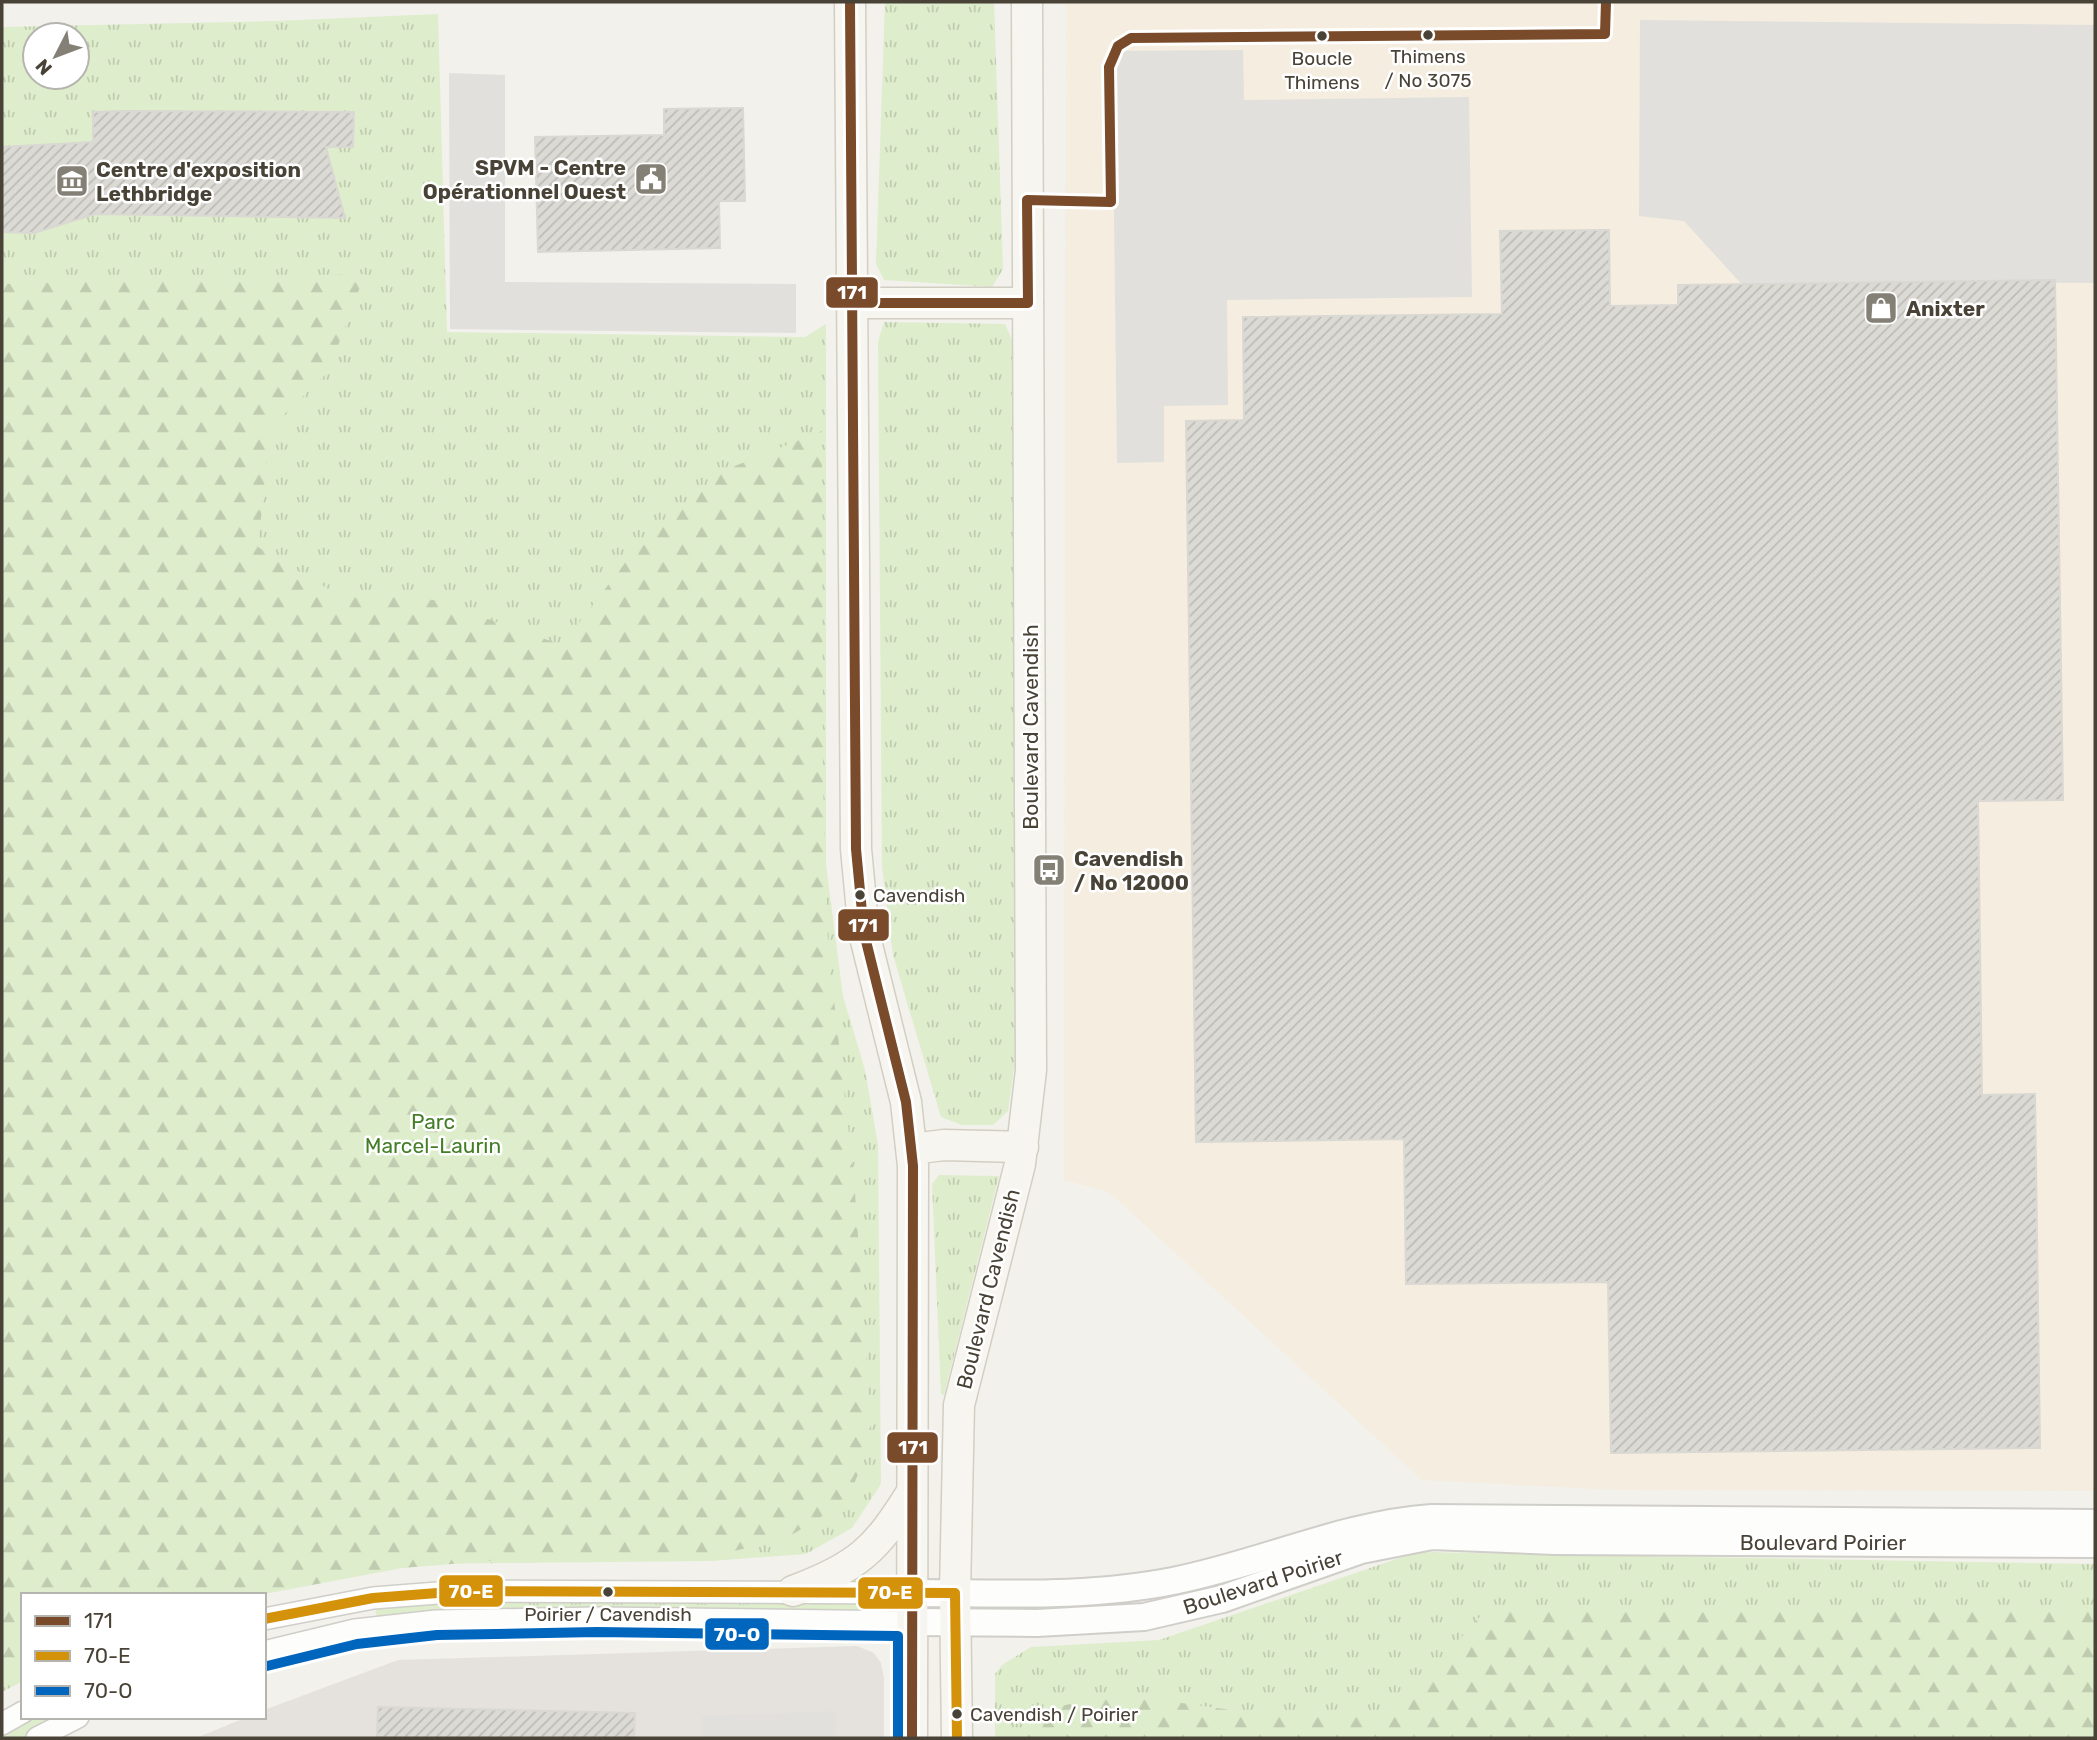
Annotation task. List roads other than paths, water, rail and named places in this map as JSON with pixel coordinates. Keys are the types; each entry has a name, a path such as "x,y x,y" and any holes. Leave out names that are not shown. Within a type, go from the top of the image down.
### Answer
{"main road":[{"path":"850,2 858,879 869,960 897,1063 912,1149 912,1738"},
{"name":"Boulevard Cavendish","path":"957,1738 955,1593 958,1405 1023,1147 1032,1036 1027,2"},
{"path":"851,303 1028,303"},
{"path":"912,1149 944,1145 1023,1147"},
{"path":"793,1591 834,1575 864,1556 886,1532 912,1491"}],"street":[{"name":"Boulevard Poirier","path":"266,1652 355,1630 436,1621 912,1607 955,1593 1081,1592 1150,1585 1239,1566 1364,1528 1417,1519 2095,1523"},
{"name":"Boulevard Poirier","path":"266,1619 373,1598 439,1592 793,1591 912,1607 956,1622 1100,1621 1144,1617 1222,1599 1361,1550 1432,1536 1555,1541 2095,1544"},
{"path":"2,1724 21,1713"},
{"path":"37,1738 74,1719"}],"place":[{"name":"Thimens / No 3075","path":"1428,35"},
{"name":"Boucle Thimens","path":"1322,36"},
{"name":"SPVM - Centre Opérationnel Ouest","path":"651,179"},
{"name":"Centre d'exposition Lethbridge","path":"72,181"},
{"name":"Anixter","path":"1881,308"},
{"name":"Cavendish / No 12000","path":"1049,870"},
{"name":"Cavendish","path":"860,895"},
{"name":"Poirier / Cavendish","path":"608,1592"},
{"name":"Cavendish / Poirier","path":"957,1714"}],"park label":[{"name":"Parc Marcel-Laurin","path":"433,1133"}]}
